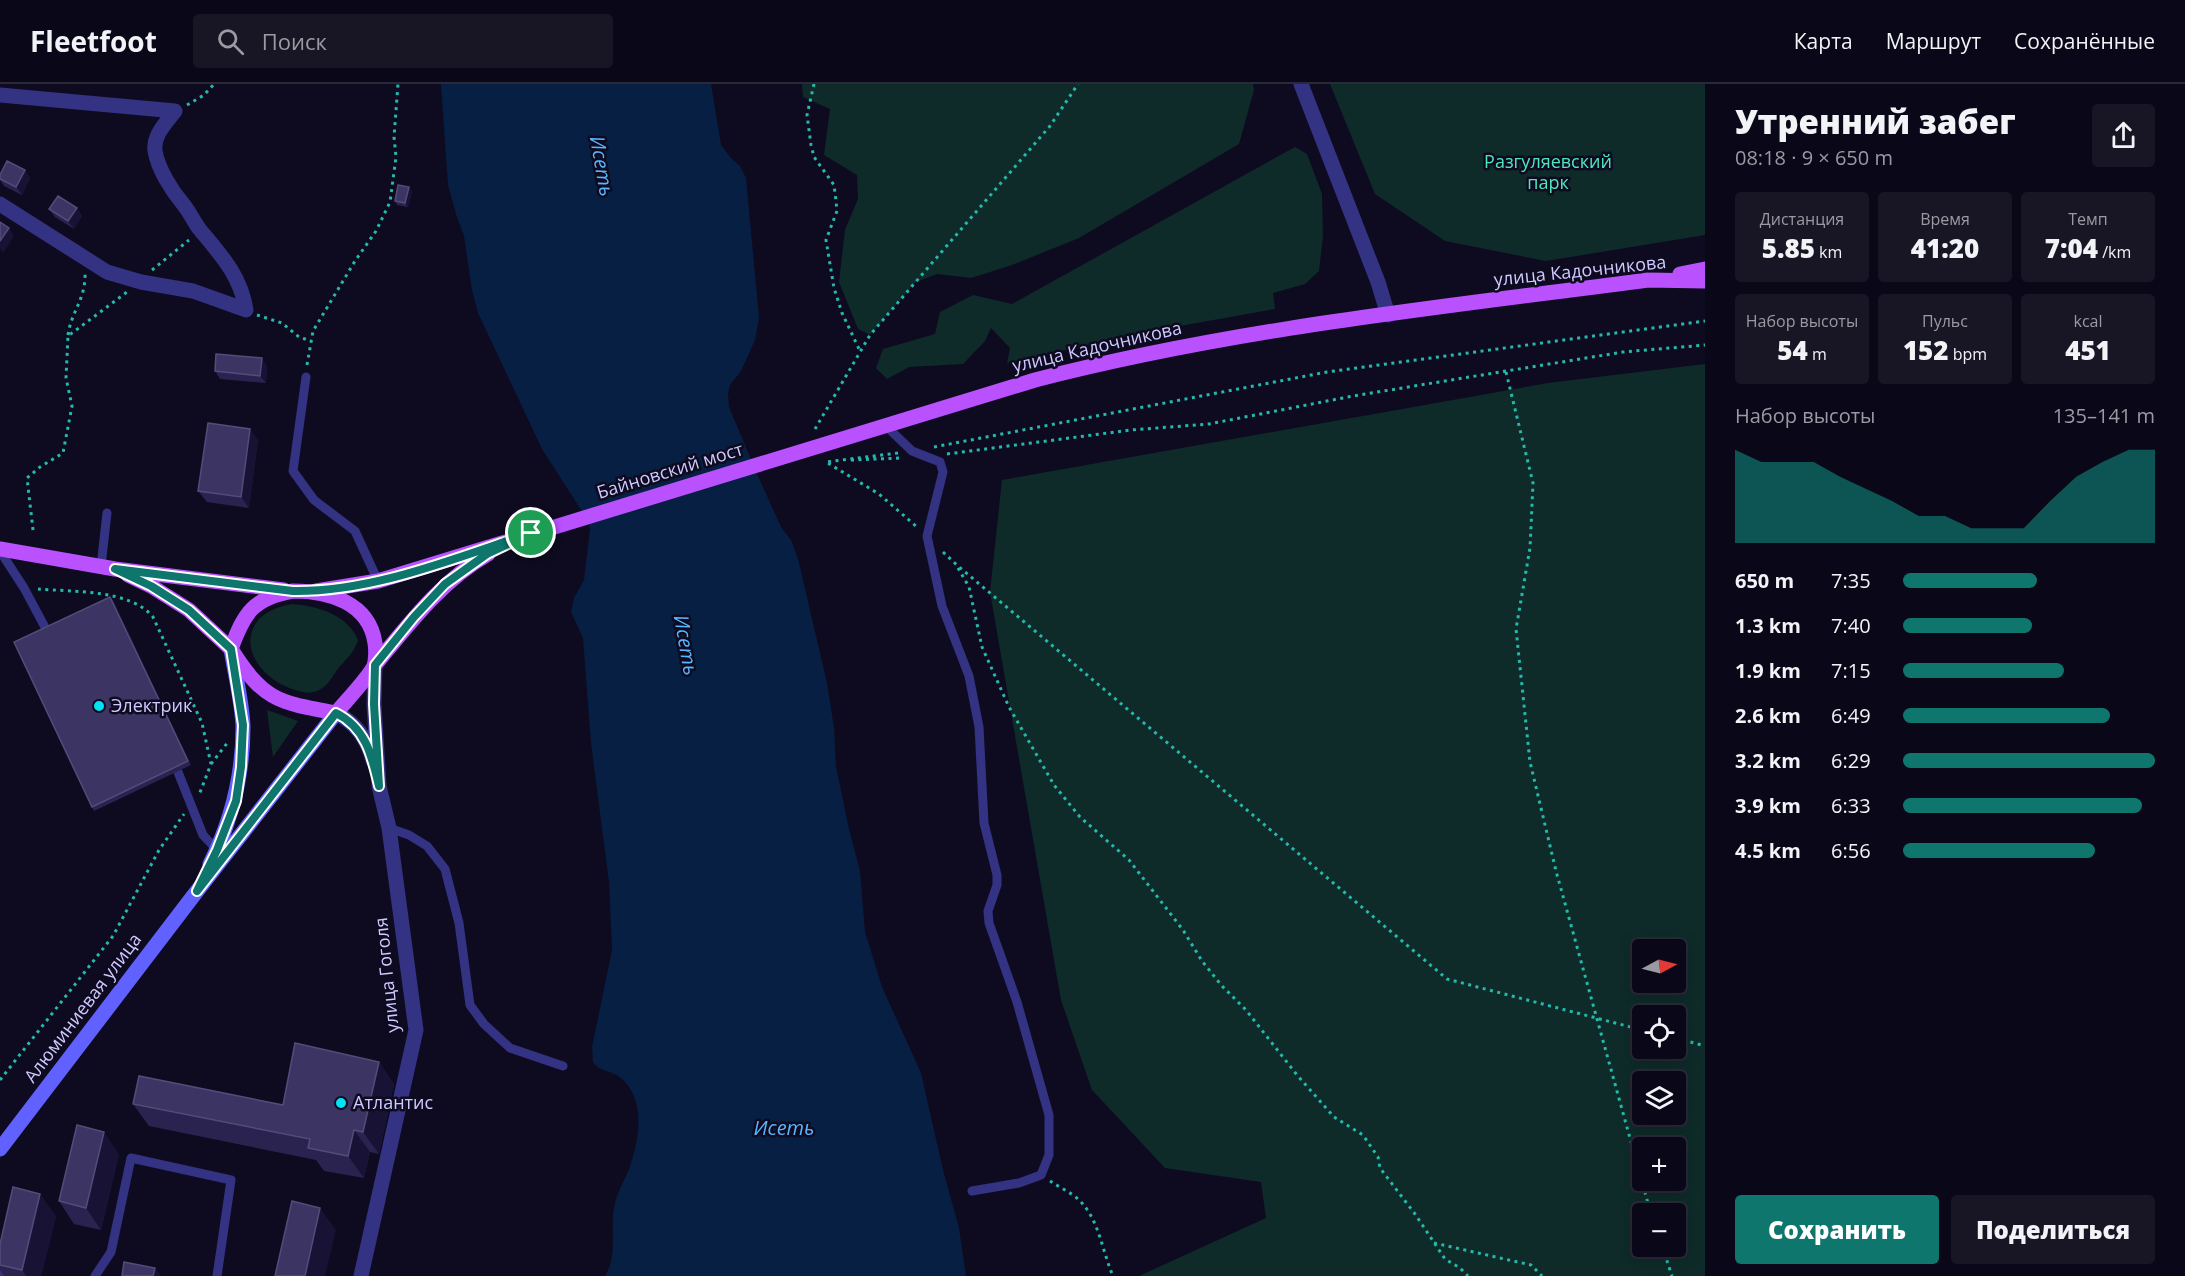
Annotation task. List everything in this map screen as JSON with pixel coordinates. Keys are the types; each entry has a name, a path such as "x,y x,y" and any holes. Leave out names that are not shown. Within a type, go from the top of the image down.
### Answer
{"main road":[{"path":"1648,280 1705,269"},
{"name":"улица Кадочникова","path":"820,445 1035,380 1124,358 1235,337 1648,280 1705,281"},
{"name":"Байновский мост","path":"535,532 820,445"},
{"path":"0,550 108,568 293,591 316,591 378,581 535,532"},
{"path":"197,891 336,713 414,617 445,584 487,554 535,532"},
{"path":"108,568 151,586 189,610 231,649 246,673 263,691 290,703 336,713"},
{"path":"197,891 217,850 236,801 241,767 243,725 231,649 239,626 250,610 266,597 293,591"},
{"path":"316,591 342,600 362,614 373,633 376,646 375,665"},
{"name":"Алюминиевая улица","path":"0,1149 197,891"}],"street":[{"path":"1301,84 1378,282 1388,315"},
{"path":"0,95 176,111"},
{"path":"176,111 159,130 155,151 174,195 184,205 237,279 246,310"},
{"path":"0,204 107,272 141,282 193,291 246,310"},
{"name":"улица Гоголя","path":"360,1276 416,1030 388,828 379,786 374,704 375,665"},
{"path":"336,713 348,719 358,729 372,756 379,786"}],"lane":[{"path":"306,377 293,471 314,500 355,531 378,581"},
{"path":"885,425 912,451 940,462 944,472 927,536 942,606 969,676 979,727 984,823 998,885 988,911 989,923 1014,992 1049,1115 1049,1155 1041,1175 1019,1183 972,1191"},
{"path":"108,513 108,568"},
{"path":"0,550 24,588 47,632"},
{"path":"178,772 203,835 217,850"},
{"path":"388,828 409,835 427,846 445,869 459,923 470,1005 484,1024 510,1048 563,1066"},
{"path":"95,1276 111,1252 131,1158 231,1180 217,1276"},
{"path":"0,1254 4,1260 1,1276"}],"path":[{"path":"176,111 204,95 214,84"},
{"path":"306,377 313,331 376,231 390,202 396,157 394,137 398,84"},
{"path":"814,84 807,115 814,157 834,185 837,211 826,240 834,288 842,313 860,351"},
{"path":"815,429 870,335 1050,126 1078,84"},
{"path":"68,336 141,282 159,263 200,230"},
{"path":"33,530 27,478 63,453 72,406 66,378 68,336 70,321 79,306 85,286 85,274 76,252"},
{"path":"246,310 282,323 298,337 311,341"},
{"path":"826,462 912,451 1327,372 1705,321"},
{"path":"826,462 928,456 1131,430 1209,423 1353,396 1623,352 1705,345"},
{"path":"1506,372 1533,483 1530,548 1516,629 1530,762 1556,871 1648,1203"},
{"path":"826,462 879,494 958,566 1447,979 1632,1027"},
{"path":"958,566 969,587 982,646 1009,707 1054,785 1080,817 1129,860 1183,930 1216,978 1246,1010 1304,1084 1334,1117 1363,1135 1378,1157 1380,1168 1415,1214 1444,1259 1460,1268 1468,1276"},
{"path":"0,1080 113,936 159,850 199,795 211,764 202,723 153,617 146,607 118,596 24,588"},
{"path":"1686,1041 1705,1046"},
{"path":"1041,1175 1077,1199 1088,1211 1113,1276"},
{"path":"1434,1243 1531,1265 1542,1276"},
{"path":"1666,1257 1672,1276"}],"green space":[{"path":"802,84 1253,84 1254,90 1239,144 1079,238 1012,265 971,278 937,274 916,282 870,335 858,329 839,282 845,230 858,199 857,175 824,155 830,109 803,97"},
{"name":"Разгуляевский парк","path":"1330,84 1705,84 1705,235 1546,261 1445,241 1375,194"},
{"path":"1295,147 1307,154 1322,194 1323,236 1319,271 1305,284 1273,293 1275,309 1141,333 1007,363 1010,348 991,328 985,341 963,364 909,367 887,379 876,368 883,349 935,334 940,312 973,295 1012,304"},
{"path":"1705,364 1705,1276 1139,1276 1266,1218 1261,1182 1165,1168 1092,1090 1061,1000 990,592 1002,480 1548,383"},
{"path":"292,604 321,609 330,613 347,624 358,640 352,652 327,684 322,689 312,692 295,690 275,680 262,669 254,656 250,643 252,630 260,619 273,610"},
{"path":"267,710 298,721 273,757"}],"water":[{"name":"Исеть","path":"441,84 711,84 721,145 740,166 746,178 759,318 755,340 741,371 730,385 729,407 781,527 791,540 798,559 827,683 834,728 836,767 860,871 865,932 882,987 921,1073 959,1228 966,1276 605,1276 613,1251 615,1203 636,1146 638,1109 629,1087 621,1078 599,1068 593,1062 592,1047 612,950 609,882 591,743 583,638 571,612 574,598 584,580 590,529 587,519 542,449 478,313 464,236 448,185"}],"building":[{"path":"7,161 25,170 16,187 0,179"},
{"path":"398,185 409,187 405,203 395,201"},
{"path":"58,196 77,208 68,221 49,209"},
{"path":"0,222 9,228 0,241"},
{"path":"216,354 262,358 260,376 215,371"},
{"path":"208,423 250,429 241,497 198,491"},
{"path":"110,597 188,761 92,807 14,642"},
{"path":"295,1043 379,1062 363,1132 354,1130 348,1156 308,1148 310,1139 133,1104 139,1076 283,1105"},
{"path":"77,1125 104,1132 86,1208 59,1201"},
{"path":"13,1187 40,1194 22,1270 0,1265 0,1244"},
{"path":"292,1201 320,1208 305,1276 275,1276"},
{"path":"124,1262 155,1268 153,1276 122,1276"}],"place":[{"name":"Электрик","path":"99,706"},
{"name":"Атлантис","path":"341,1103"}],"route":[{"path":"531,533 487,554 445,584 414,617 375,665 373,686 379,786 372,756 358,729 348,719 336,713 197,891 217,850 236,801 241,767 243,725 231,649 189,610 151,586 115,569 293,591 316,591 378,581 531,533"}]}
